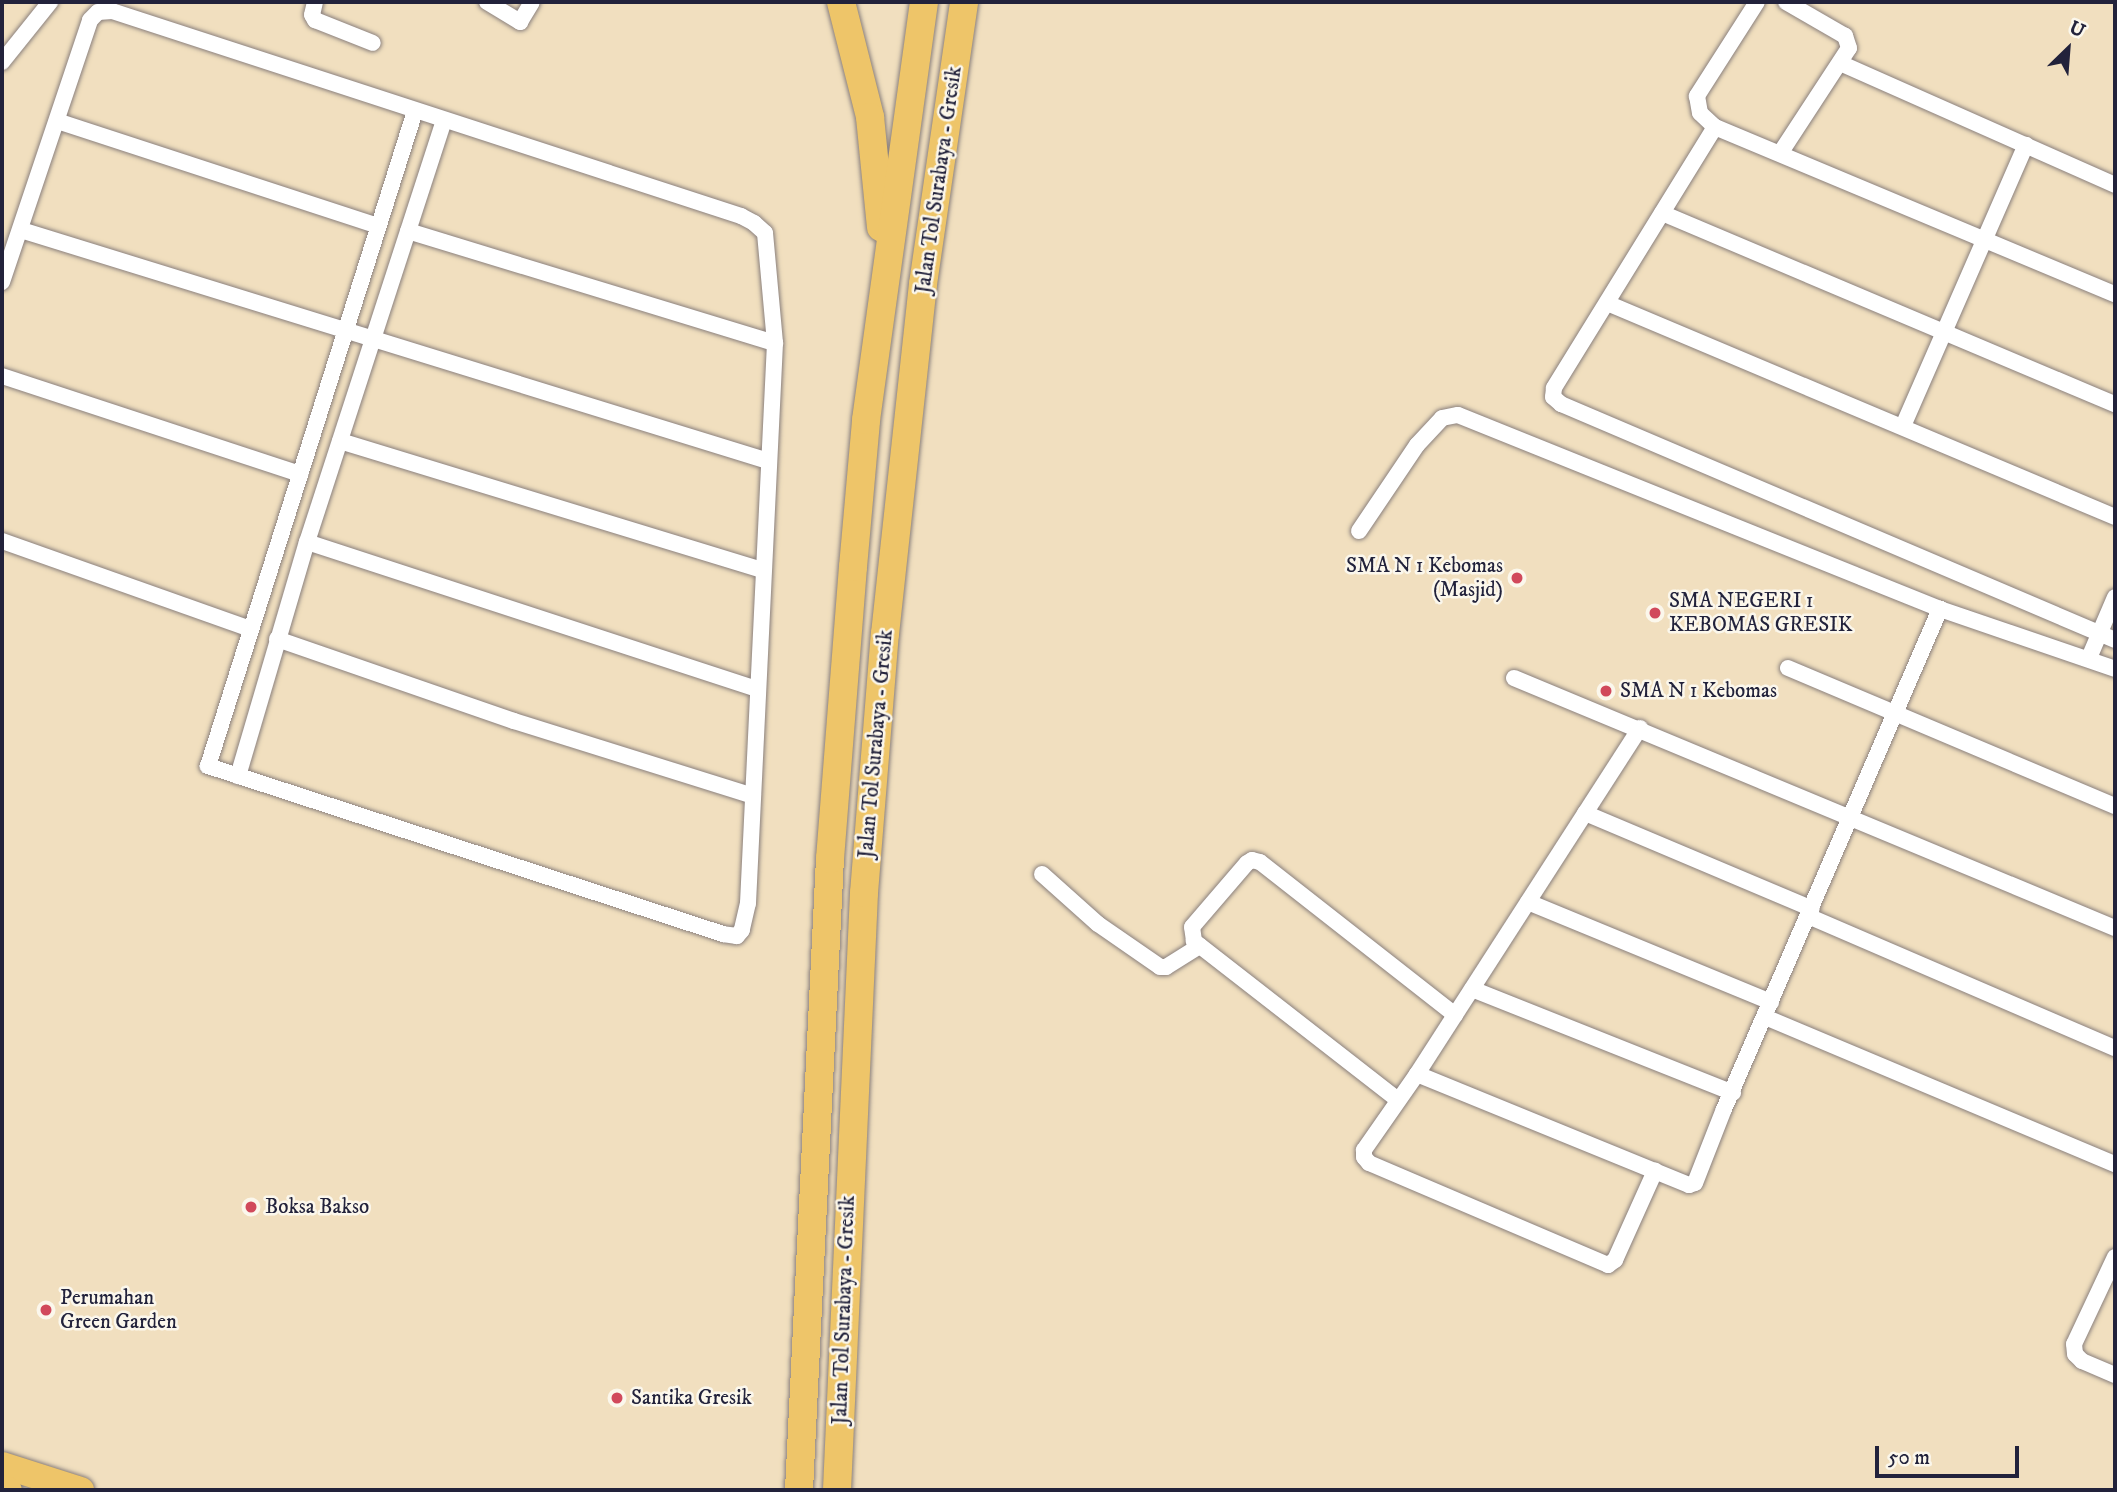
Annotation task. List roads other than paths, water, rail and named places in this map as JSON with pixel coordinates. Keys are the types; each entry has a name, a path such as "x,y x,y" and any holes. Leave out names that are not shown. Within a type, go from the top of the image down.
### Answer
{"highway":[{"path":"841,2 870,117 885,272"},
{"name":"Jalan Tol Surabaya - Gresik","path":"799,1490 830,859 866,420 924,2"},
{"name":"Jalan Tol Surabaya - Gresik","path":"836,1490 864,893 883,647 923,284 964,2"},
{"path":"2,1465 81,1490"},
{"path":"2,1488 9,1490"}],"street":[{"path":"2,62 9,40 50,2"},
{"path":"315,2 312,15 315,20 373,43"},
{"path":"487,2 520,22 532,2"},
{"path":"1757,2 1697,96 1700,113 1715,127 1781,152 2115,294"},
{"path":"1781,152 1849,48 1845,36 1786,2"},
{"path":"2,282 90,20 98,12 112,11 741,216 754,223 765,233 775,343 748,903 741,933 729,936 208,766 415,111"},
{"path":"1840,63 2115,185"},
{"path":"57,121 379,226"},
{"path":"238,776 307,542 444,121"},
{"path":"1715,127 1554,388 1553,397 1561,404 2115,639"},
{"path":"1903,426 2026,145"},
{"path":"1662,213 1945,330 2115,404"},
{"path":"21,230 372,341 768,461"},
{"path":"408,231 775,343"},
{"path":"1607,303 2115,517"},
{"path":"2,376 300,474"},
{"path":"1359,531 1417,445 1442,418 1458,415 1940,608 2115,668"},
{"path":"340,441 762,570"},
{"path":"2,541 250,629"},
{"path":"307,542 758,690"},
{"path":"2089,658 2115,597"},
{"path":"1417,1074 1689,1185 1695,1183 1940,608"},
{"path":"277,639 514,721 752,796"},
{"path":"1788,668 2115,806"},
{"path":"1514,678 1852,816 2115,928"},
{"path":"1640,728 1417,1074 1364,1150 1369,1163 1608,1265 1615,1260 1655,1171"},
{"path":"1585,813 2115,1048"},
{"path":"1398,1100 1200,946 1191,934 1192,927 1252,860 1261,862 1455,1015"},
{"path":"1042,874 1098,924 1160,967 1200,946"},
{"path":"1528,902 2115,1164"},
{"path":"1472,989 1733,1093"},
{"path":"2115,1257 2074,1344 2075,1353 2082,1361 2115,1375"}],"place":[{"name":"SMA N 1 Kebomas (Masjid)","path":"1517,578"},
{"name":"SMA NEGERI 1 KEBOMAS GRESIK","path":"1655,613"},
{"name":"SMA N 1 Kebomas","path":"1606,691"},
{"name":"Boksa Bakso","path":"251,1207"},
{"name":"Perumahan Green Garden","path":"46,1310"},
{"name":"Santika Gresik","path":"617,1398"}]}
